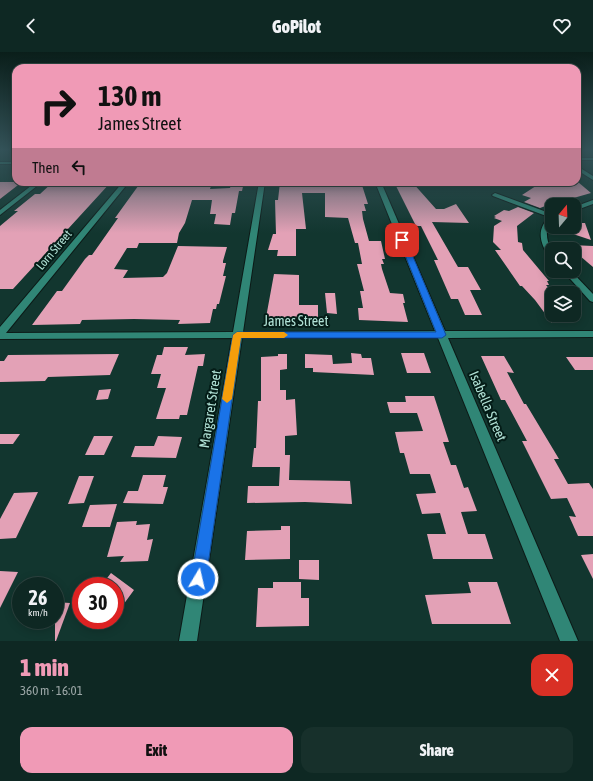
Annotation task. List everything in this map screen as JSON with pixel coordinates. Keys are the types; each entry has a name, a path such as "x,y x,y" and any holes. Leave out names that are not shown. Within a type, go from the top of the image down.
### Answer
{"street":[{"path":"0,212 33,186"},
{"name":"Lorn Street","path":"0,333 123,186"},
{"name":"Margaret Street","path":"188,641 261,186"},
{"name":"Isabella Street","path":"380,186 569,641"},
{"path":"495,195 545,214"},
{"path":"581,206 593,202"},
{"path":"0,206 8,206"},
{"path":"545,228 543,233 545,243"},
{"path":"574,278 593,299"},
{"name":"James Street","path":"0,336 593,334"}],"building":[{"path":"0,182 12,182 12,186 17,186 0,199"},
{"path":"581,185 591,193 574,198 545,198 545,206 540,208 524,202 531,198 522,195 536,186 581,186"},
{"path":"49,186 107,186 13,289 0,289 0,226 18,211 14,211 35,194 40,194"},
{"path":"138,186 211,186 210,189 243,186 242,191 239,191 235,213 232,213 230,225 214,224 216,214 210,214 212,200 192,200 185,223 179,233 177,243 139,243 137,248 127,248 114,269 128,270 123,278 163,277 167,273 178,246 227,247 223,261 223,263 226,263 223,276 226,276 219,304 217,304 216,309 213,309 210,323 178,324 180,320 134,319 82,320 80,324 32,325 57,291 62,291 85,259 89,255 92,255 118,218 115,218"},
{"path":"280,186 362,186 368,204 364,204 366,211 362,211 369,241 381,241 385,259 382,259 384,264 381,264 390,293 403,294 405,303 403,303 408,322 359,320 358,308 363,308 360,291 364,291 357,264 362,264 358,243 355,243 348,218 325,217 325,193 302,193 306,229 296,229 296,256 277,256 278,250 268,250 273,234 276,234 275,200 278,200"},
{"path":"396,186 416,186 436,209 444,209 456,204 469,223 432,222 458,267 468,267 481,290 470,290 482,315 465,315 458,299 451,299 434,260 438,260 421,226 416,226"},
{"path":"518,207 534,213 517,226 518,242 522,243 523,250 549,281 547,281 549,285 545,286 545,314 535,300 522,286 520,286 495,250 501,250 493,242 494,226 502,221 494,218 496,217 494,216 504,210 509,211"},
{"path":"581,223 585,223 591,240 573,234 581,234"},
{"path":"581,245 593,246 593,267 581,257"},
{"path":"274,274 299,275 299,305 318,305 318,318 296,318 296,321 291,321 290,324 265,323"},
{"path":"325,293 335,293 337,314 327,313"},
{"path":"164,347 188,347 185,355 205,354 203,366 198,366 187,415 180,415 179,419 156,419 166,388 157,388 161,374 151,374 157,355 162,355"},
{"path":"351,353 361,354 362,358 371,358 374,375 313,372 313,368 305,368 305,354 332,355 333,364 352,363"},
{"path":"401,353 424,353 431,373 407,373"},
{"path":"119,354 110,375 48,377 45,381 0,382 0,361 4,361 8,355"},
{"path":"278,354 287,354 287,369 280,370 280,390 286,390 286,400 295,399 297,435 285,436 285,455 290,455 289,480 350,481 352,504 305,502 247,503 248,486 279,486 280,467 252,467 254,448 256,448 258,401 261,401 261,357 278,356"},
{"path":"481,356 504,356 514,373 507,372 524,404 526,404 559,459 554,459 568,484 589,483 593,489 593,536 578,536 569,516 576,517 567,498 551,499 522,441 527,441 505,400 501,400"},
{"path":"566,357 593,357 593,370 575,370"},
{"path":"111,389 108,399 96,400 99,390"},
{"path":"405,396 434,396 449,442 443,442 451,465 456,465 464,488 468,487 477,511 461,512 468,534 485,534 493,559 433,559 427,534 446,534 440,513 422,514 416,494 436,493 430,474 410,474 404,453 400,453 395,432 423,431 417,413 390,413 387,402 406,402"},
{"path":"0,434 20,434 13,444 0,444"},
{"path":"94,436 113,436 104,455 85,455"},
{"path":"158,436 182,437 176,458 131,457 135,446 154,446"},
{"path":"143,475 166,475 163,487 168,487 163,504 123,503 128,491 138,491"},
{"path":"79,476 94,476 84,503 68,504"},
{"path":"38,492 16,538 0,539 0,519 14,493"},
{"path":"117,504 110,527 82,527 90,505"},
{"path":"137,521 136,525 150,524 147,540 153,539 148,561 120,562 124,556 107,557 117,522"},
{"path":"281,526 290,526 290,559 245,560 247,531 281,530"},
{"path":"593,554 593,579 581,555"},
{"path":"299,560 319,560 319,580 299,579"},
{"path":"0,571 18,572 16,577 12,577 12,584 0,608"},
{"path":"111,573 116,577 108,577"},
{"path":"273,582 301,582 301,598 309,598 309,626 256,627 258,588 273,588"},
{"path":"468,582 497,582 511,624 432,624 425,595 471,593"},
{"path":"124,583 134,590 124,604"},
{"path":"64,603 70,603 64,619"},
{"path":"55,629 60,629 56,641"}],"slow traffic":[{"path":"227,399 237,335 284,335"}],"route":[{"path":"198,579 237,335 442,335 402,240"}]}
